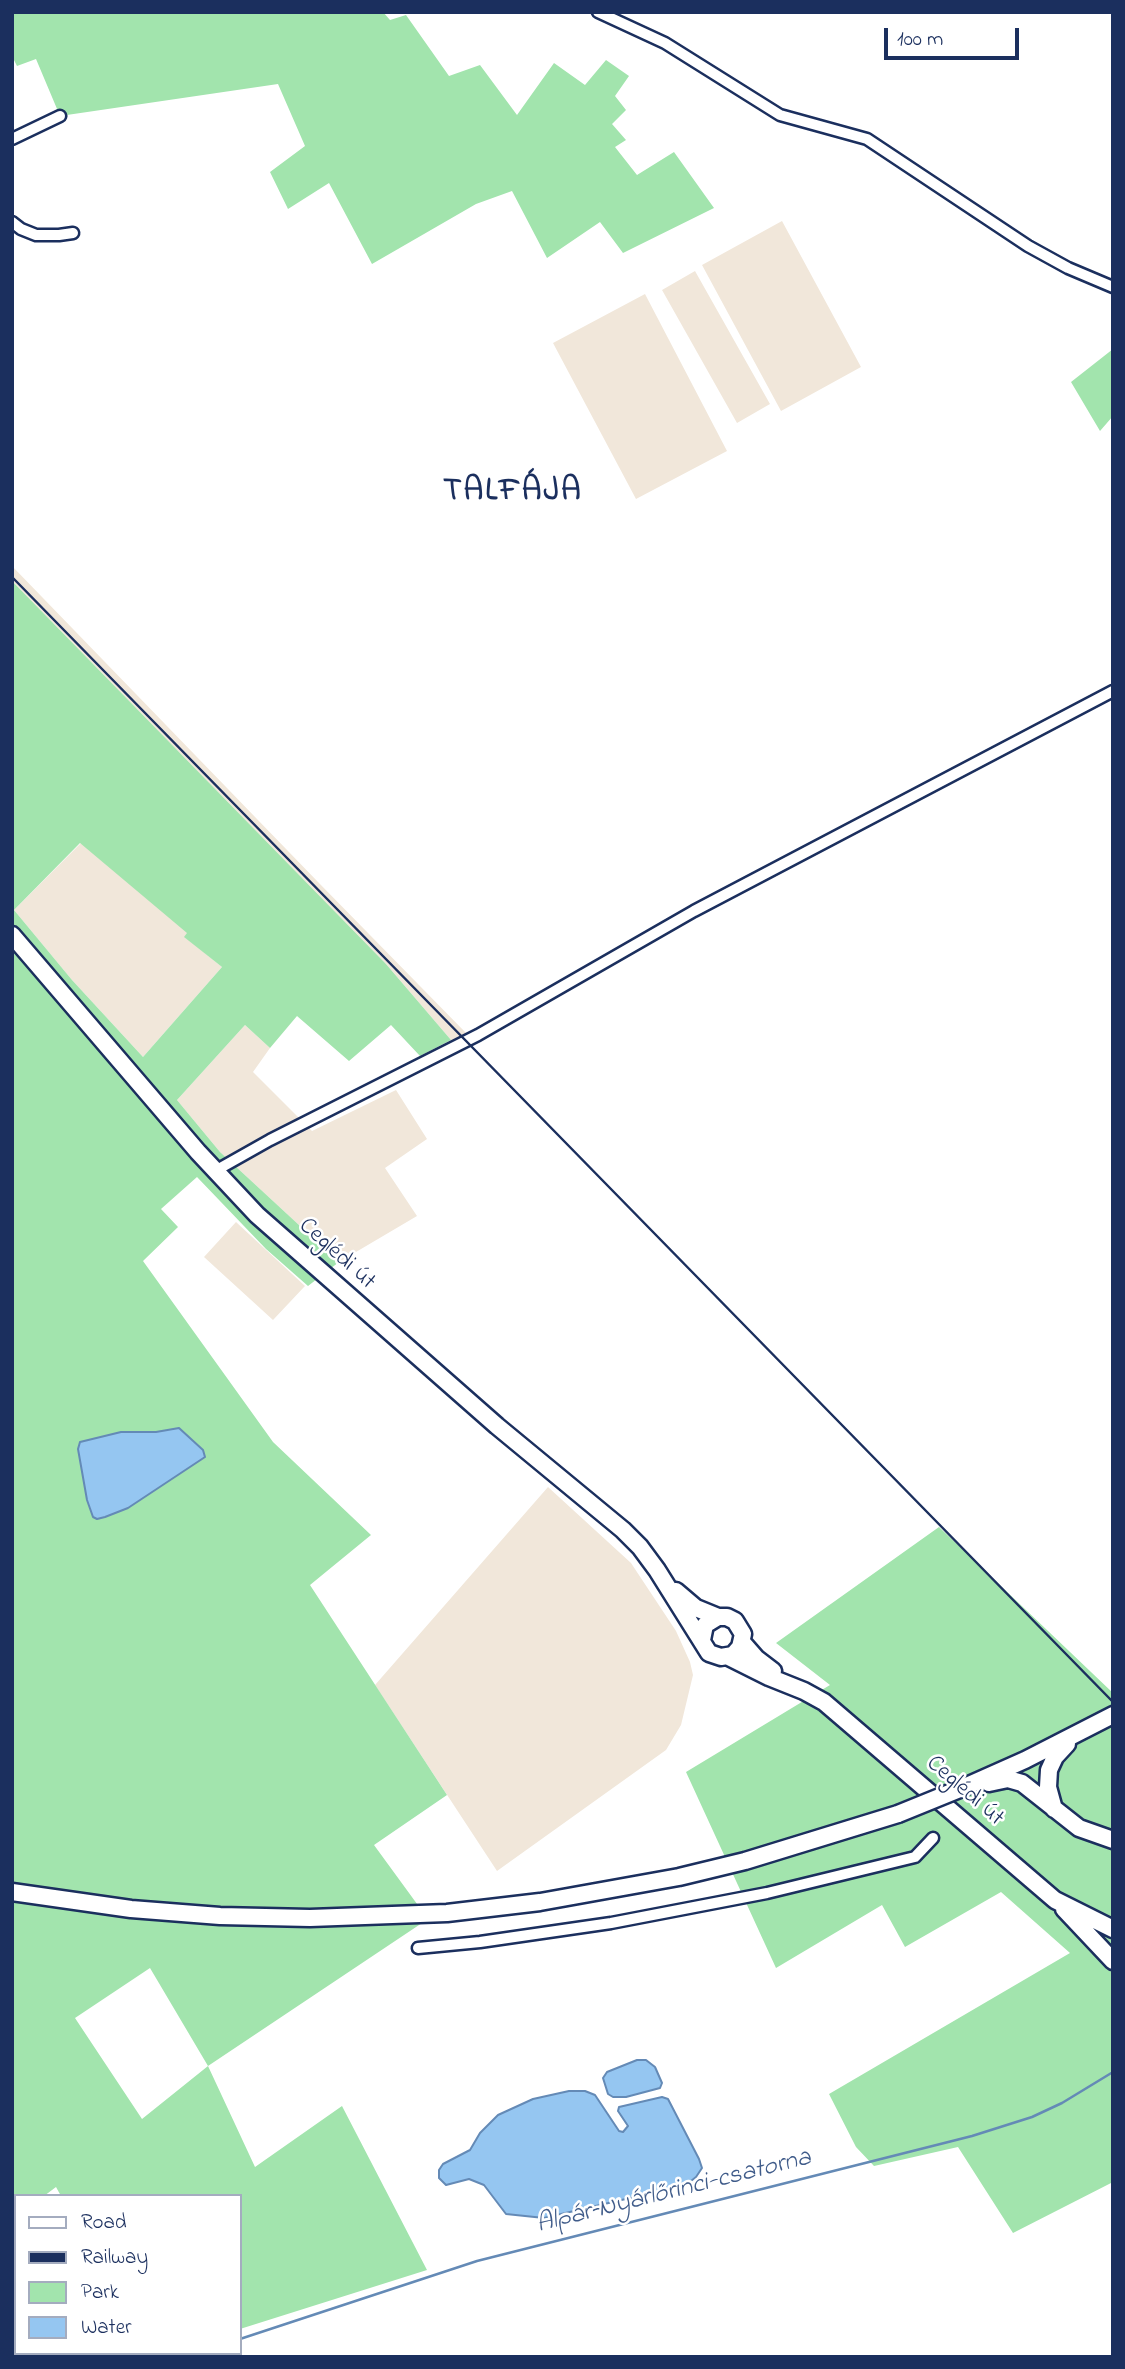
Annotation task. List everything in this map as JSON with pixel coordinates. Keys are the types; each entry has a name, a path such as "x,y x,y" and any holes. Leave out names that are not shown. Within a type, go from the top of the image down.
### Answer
{"main road":[{"name":"Ceglédi út","path":"12,935 215,1171 264,1221 497,1426 640,1546 702,1640"},
{"name":"Ceglédi út","path":"661,1576 696,1608 718,1617"},
{"path":"718,1617 735,1621 743,1634 737,1651 729,1657 713,1655 702,1640 705,1625 718,1617"},
{"name":"Ceglédi út","path":"742,1642 756,1658 792,1685"},
{"name":"Ceglédi út","path":"729,1657 824,1702 1055,1900 1112,1928"},
{"path":"12,1892 131,1909 220,1916 324,1918 447,1913 540,1902 679,1877 745,1861 898,1814 1025,1760 1113,1715"},
{"path":"1055,1811 1048,1787 1049,1770 1055,1757 1079,1734"},
{"path":"1025,1760 1055,1811"},
{"path":"964,1787 1008,1779 1022,1783 1079,1828 1113,1840"},
{"path":"1055,1900 1113,1961"}],"street":[{"path":"598,12 665,43 780,115 867,139 1028,246 1068,268 1113,287"},
{"path":"12,139 60,116"},
{"path":"12,222 36,235 73,233"},
{"path":"215,1171 270,1140 478,1035 694,911 1113,691"},
{"path":"418,1948 611,1923 767,1893 915,1857 933,1838"}],"shaded area":[{"path":"782,221 861,367 781,411 702,265"},
{"path":"695,271 770,404 737,423 662,290"},
{"path":"645,294 727,451 636,499 553,343"},
{"path":"12,566 467,1034 451,1040 386,964 12,581"},
{"path":"81,843 188,933 185,937 222,967 143,1057 72,980 14,910"},
{"path":"245,1025 270,1048 253,1072 312,1131 396,1090 427,1139 385,1168 417,1216 339,1262 220,1152 177,1100"},
{"path":"236,1222 305,1286 273,1320 204,1257"},
{"path":"548,1487 631,1563 676,1631 693,1675 681,1725 666,1750 497,1871 375,1685"}],"green space":[{"path":"12,12 383,12 390,20 406,15 449,76 480,65 517,115 554,63 585,85 606,60 629,76 615,96 626,110 612,124 626,140 615,147 637,175 674,152 714,208 623,253 600,222 547,258 512,191 476,204 372,264 329,183 288,209 270,172 305,146 278,84 60,116 36,59 17,66 12,56"},
{"path":"1113,349 1113,416 1100,431 1071,382"},
{"path":"12,581 386,964 451,1040 420,1056 391,1025 349,1061 297,1016 270,1048 245,1025 177,1100 220,1152 339,1262 308,1286 266,1249 197,1177 161,1209 178,1227 143,1261 273,1442 371,1535 310,1585 447,1795 374,1845 428,1919 208,2066 255,2167 342,2106 427,2270 242,2328 242,2194 60,2194 56,2187 47,2194 14,2194 12,2255","holes":["80,843 187,933 184,937 222,967 143,1057 72,980 14,910","150,1968 208,2066 142,2119 75,2018"]},
{"path":"939,1527 1113,1693 1113,2182 1013,2233 958,2147 874,2166 856,2147 829,2094 1070,1953 1001,1892 905,1947 882,1905 776,1968 686,1772 830,1685 776,1643"}],"water":[{"path":"179,1428 203,1450 205,1457 128,1508 105,1517 93,1517 87,1500 78,1449 80,1442 121,1432 156,1432"},
{"path":"637,2060 646,2060 655,2067 662,2083 660,2088 626,2097 613,2097 608,2094 603,2078 607,2072"},
{"path":"569,2091 585,2091 595,2095 619,2131 623,2132 628,2126 618,2111 619,2107 662,2097 668,2099 702,2168 686,2185 544,2218 506,2214 484,2185 469,2179 446,2185 439,2178 439,2170 443,2164 470,2150 480,2133 498,2115 533,2099"}],"waterway":[{"name":"Alpár–Nyárlőrinci-csatorna","path":"242,2338 477,2261 972,2136 1032,2117 1062,2103 1113,2072"},
{"name":"Alpár–Nyárlőrinci-csatorna","path":"186,2357 192,2355"}],"railway":[{"path":"12,577 1113,1702"}],"district":[{"name":"TALFÁJA","path":"513,494"}]}
